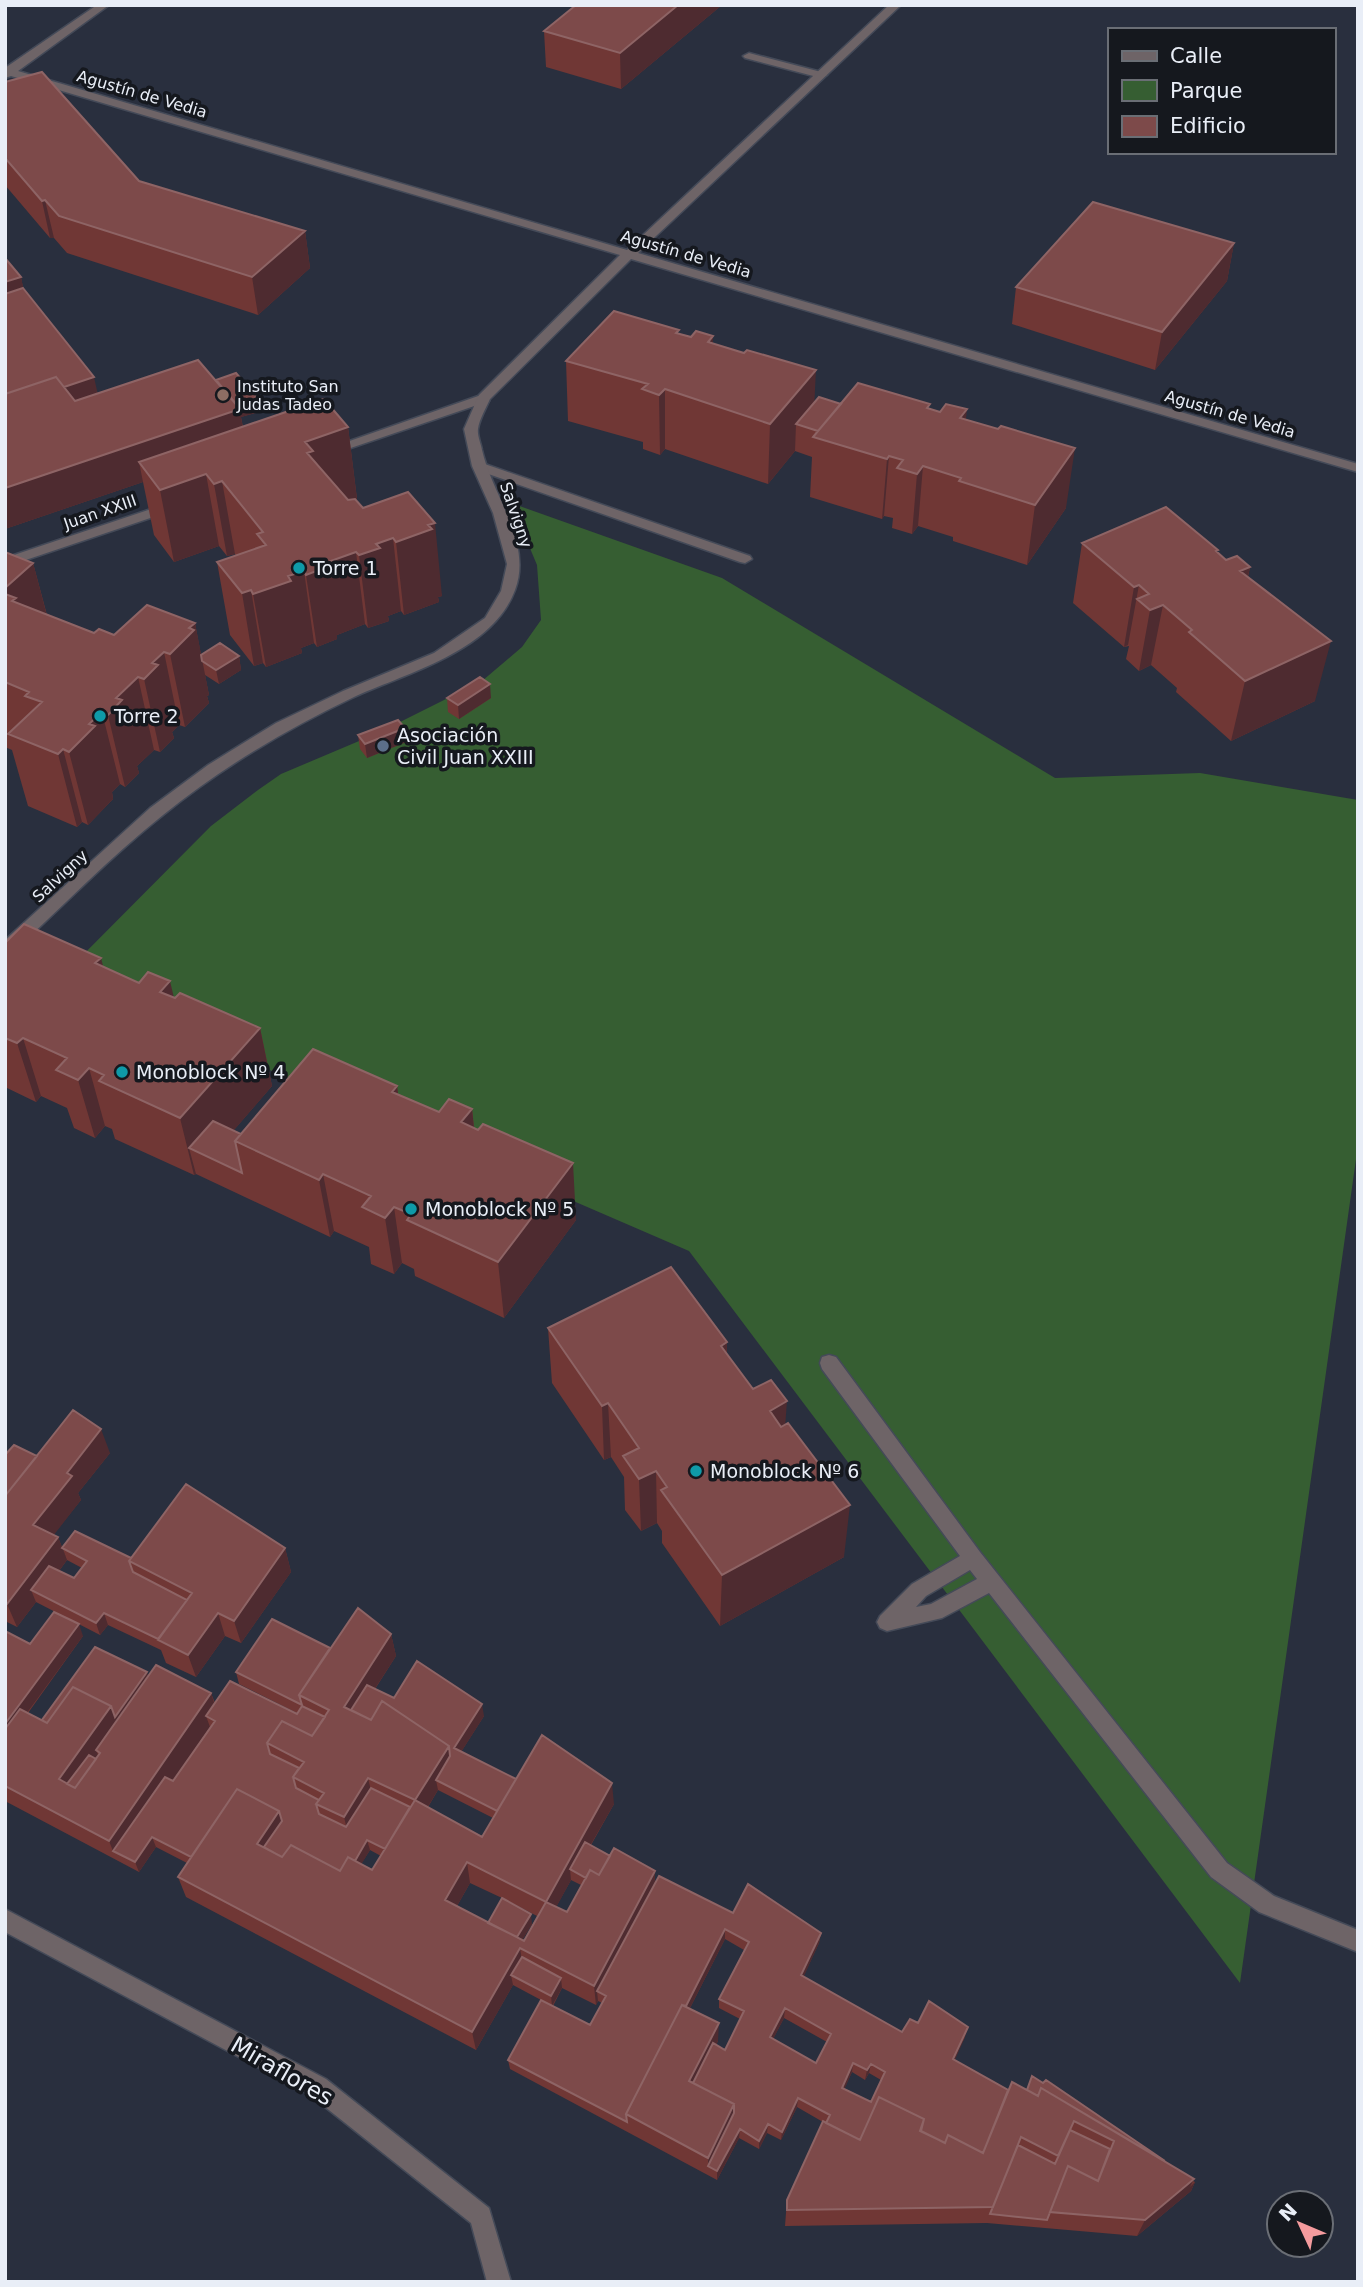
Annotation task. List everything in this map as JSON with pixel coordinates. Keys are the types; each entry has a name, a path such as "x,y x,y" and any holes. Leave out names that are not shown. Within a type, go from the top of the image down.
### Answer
{"street":[{"path":"7,73 104,5"},
{"name":"Salvigny","path":"5,950 156,812 213,769 281,727 348,694 439,656 490,621 508,591 514,564 500,513 479,466 471,429 484,398 629,254 897,5"},
{"path":"749,56 821,75"},
{"name":"Agustín de Vedia","path":"7,73 1358,468"},
{"path":"315,456 484,398"},
{"path":"479,466 745,559"},
{"name":"Juan XXIII","path":"9,564 185,501"},
{"path":"829,1363 973,1558 1219,1870 1238,1888 1264,1903 1297,1919 1358,1941"},
{"path":"973,1558 919,1590 887,1622 935,1612 992,1581"},
{"name":"Miraflores","path":"5,1920 318,2087 481,2216 499,2282"}],"green space":[{"path":"511,503 722,578 1055,778 1200,773 1358,800 1358,1145 1240,1983 689,1251 59,979 211,826 258,790 281,774 378,733 482,681 522,647 541,620 537,565"}],"building":[{"path":"576,5 678,5 620,53 544,31"},
{"path":"42,72 139,181 305,231 252,277 59,216 45,200 42,201 5,158 5,82"},
{"path":"1093,202 1234,243 1162,332 1016,287"},
{"path":"5,258 21,277 5,282"},
{"path":"23,288 94,377 64,387 56,377 5,394 5,294"},
{"path":"614,311 679,330 676,333 691,337 696,331 713,336 708,342 744,353 747,350 816,370 770,424 665,389 659,395 642,389 648,384 566,361"},
{"path":"198,360 240,409 5,488 5,394 56,377 75,401"},
{"path":"236,373 257,398 236,404 216,380"},
{"path":"858,383 930,404 927,408 940,412 946,404 967,409 960,418 998,429 1001,426 1075,448 1035,505 959,481 961,478 923,466 917,474 897,468 903,460 889,456 887,459 813,437"},
{"path":"819,397 841,404 818,431 796,424"},
{"path":"324,399 348,427 305,442 313,451 307,453 348,500 355,499 363,508 408,492 435,523 428,525 432,529 396,542 393,538 376,544 380,548 359,555 356,552 325,563 327,567 306,575 304,571 288,576 291,581 253,594 251,590 242,593 217,562 266,545 257,534 263,532 222,481 214,484 206,474 160,490 139,462"},
{"path":"1166,507 1218,550 1216,551 1226,560 1237,556 1250,567 1240,571 1331,641 1245,681 1189,632 1192,630 1163,605 1150,610 1137,599 1149,594 1139,585 1134,587 1082,543"},
{"path":"5,552 33,563 5,588"},
{"path":"5,594 16,598 12,601 94,633 99,629 114,635 147,605 195,623 189,628 194,630 170,654 164,652 152,663 158,665 144,679 138,677 116,698 122,700 108,715 102,712 89,724 95,726 69,752 63,749 58,754 8,734 42,702 25,696 29,692 5,682"},
{"path":"220,643 239,656 216,670 202,661 201,655"},
{"path":"480,677 490,684 458,705 447,698"},
{"path":"398,720 405,728 365,744 358,735"},
{"path":"24,924 101,958 95,963 139,983 148,972 170,981 160,992 175,998 180,993 260,1028 180,1118 99,1081 104,1075 89,1068 78,1080 56,1070 67,1058 23,1038 17,1043 5,1038 5,943"},
{"path":"313,1049 397,1086 392,1092 439,1112 449,1099 472,1109 461,1122 478,1130 483,1124 573,1163 498,1262 407,1220 411,1214 394,1207 385,1218 362,1207 371,1196 323,1174 319,1180 235,1141"},
{"path":"213,1121 241,1134 235,1141 242,1173 189,1148"},
{"name":"Monoblock Nº 6","path":"671,1267 727,1342 721,1346 753,1389 771,1380 787,1401 770,1411 781,1427 788,1423 850,1505 722,1575 661,1490 667,1487 656,1471 639,1479 623,1456 639,1448 608,1403 602,1406 548,1328"},
{"path":"73,1410 101,1429 67,1473 72,1476 33,1525 58,1537 7,1604 5,1496"},
{"path":"14,1445 37,1456 5,1496 5,1455"},
{"path":"186,1484 285,1548 234,1621 218,1613 188,1655 158,1640 192,1593 129,1561"},
{"path":"75,1531 131,1558 129,1561 133,1572 187,1600 158,1639 104,1613 96,1623 31,1590 49,1566 74,1578 87,1561 62,1548"},
{"path":"358,1608 391,1634 344,1707 371,1720 382,1701 449,1746 415,1800 368,1778 344,1817 316,1804 324,1793 293,1777 304,1762 267,1743 282,1721 312,1736 329,1710 299,1695"},
{"path":"54,1612 79,1624 5,1724 5,1631 30,1644"},
{"path":"272,1619 330,1648 299,1695 302,1705 236,1672"},
{"path":"95,1647 147,1672 115,1717 111,1706 73,1687 47,1723 42,1720"},
{"path":"417,1661 482,1704 454,1748 516,1779 497,1811 436,1780 450,1756 449,1746 382,1701 371,1720 351,1710 367,1685 394,1698"},
{"path":"156,1665 211,1693 109,1841 5,1786 5,1729 20,1709 47,1723 73,1687 111,1706 59,1779 75,1788 100,1753 96,1750"},
{"path":"230,1681 297,1714 302,1706 325,1717 312,1736 282,1721 267,1743 270,1754 299,1768 293,1777 296,1788 319,1800 316,1804 319,1814 346,1827 371,1788 410,1807 385,1849 367,1840 355,1861 348,1857 340,1871 291,1845 282,1857 264,1847 282,1821 279,1811 237,1789 191,1857 152,1837 135,1862 113,1851 165,1777 173,1781 215,1721 206,1716"},
{"path":"542,1735 612,1783 546,1902 567,1912 590,1870 599,1875 614,1848 655,1871 594,1986 520,1948 472,2032 178,1877 237,1789 279,1811 257,1844 282,1857 291,1845 340,1871 348,1857 372,1870 415,1800 482,1837","holes":["467,1862 546,1902 524,1941 445,1900"]},
{"path":"89,1755 96,1759 75,1788 67,1784"},
{"path":"585,1842 610,1856 599,1875 590,1870 586,1878 570,1869"},
{"path":"659,1876 733,1913 748,1884 821,1933 801,1975 902,2032 910,2019 918,2023 929,2001 968,2027 953,2059 1008,2090 983,2153 948,2135 945,2143 921,2131 924,2119 879,2097 860,2140 826,2123 830,2115 798,2098 782,2132 768,2124 759,2141 740,2129 717,2171 708,2166 734,2113 734,2104 693,2083 713,2043 725,2050 744,2011 719,1999 749,1942 725,1929 626,2114 627,2122 508,2060 541,2000 590,2025 606,1996 597,1991","holes":["785,2008 831,2034 816,2063 770,2037","853,2063 867,2070 871,2064 885,2072 871,2102 842,2088"]},
{"path":"502,1898 531,1914 517,1937 488,1923"},
{"path":"522,1957 561,1978 551,1996 511,1975"},
{"path":"682,2005 719,2023 689,2081 734,2104 708,2158 626,2114"},
{"path":"1032,2076 1043,2083 1046,2080 1165,2161 1041,2088 1038,2096 1027,2090"},
{"path":"1012,2082 1038,2096 1041,2088 1194,2179 1145,2220 1050,2212 1068,2166 1098,2181 1114,2141 1074,2121 1058,2156 1021,2137 993,2207 787,2210 787,2200 823,2121 860,2140 879,2097 924,2119 920,2131 945,2143 948,2135 983,2153"},
{"path":"1070,2130 1110,2149 1098,2181 1068,2166 1047,2220 990,2214 1018,2145 1055,2164"}],"place":[{"name":"Instituto San Judas Tadeo","path":"223,395"},
{"name":"Torre 1","path":"299,568"},
{"name":"Torre 2","path":"100,716"},
{"name":"Asociación Civil Juan XXIII","path":"383,746"},
{"name":"Monoblock Nº 4","path":"122,1072"},
{"name":"Monoblock Nº 5","path":"411,1209"},
{"name":"Monoblock Nº 6","path":"696,1471"}]}
